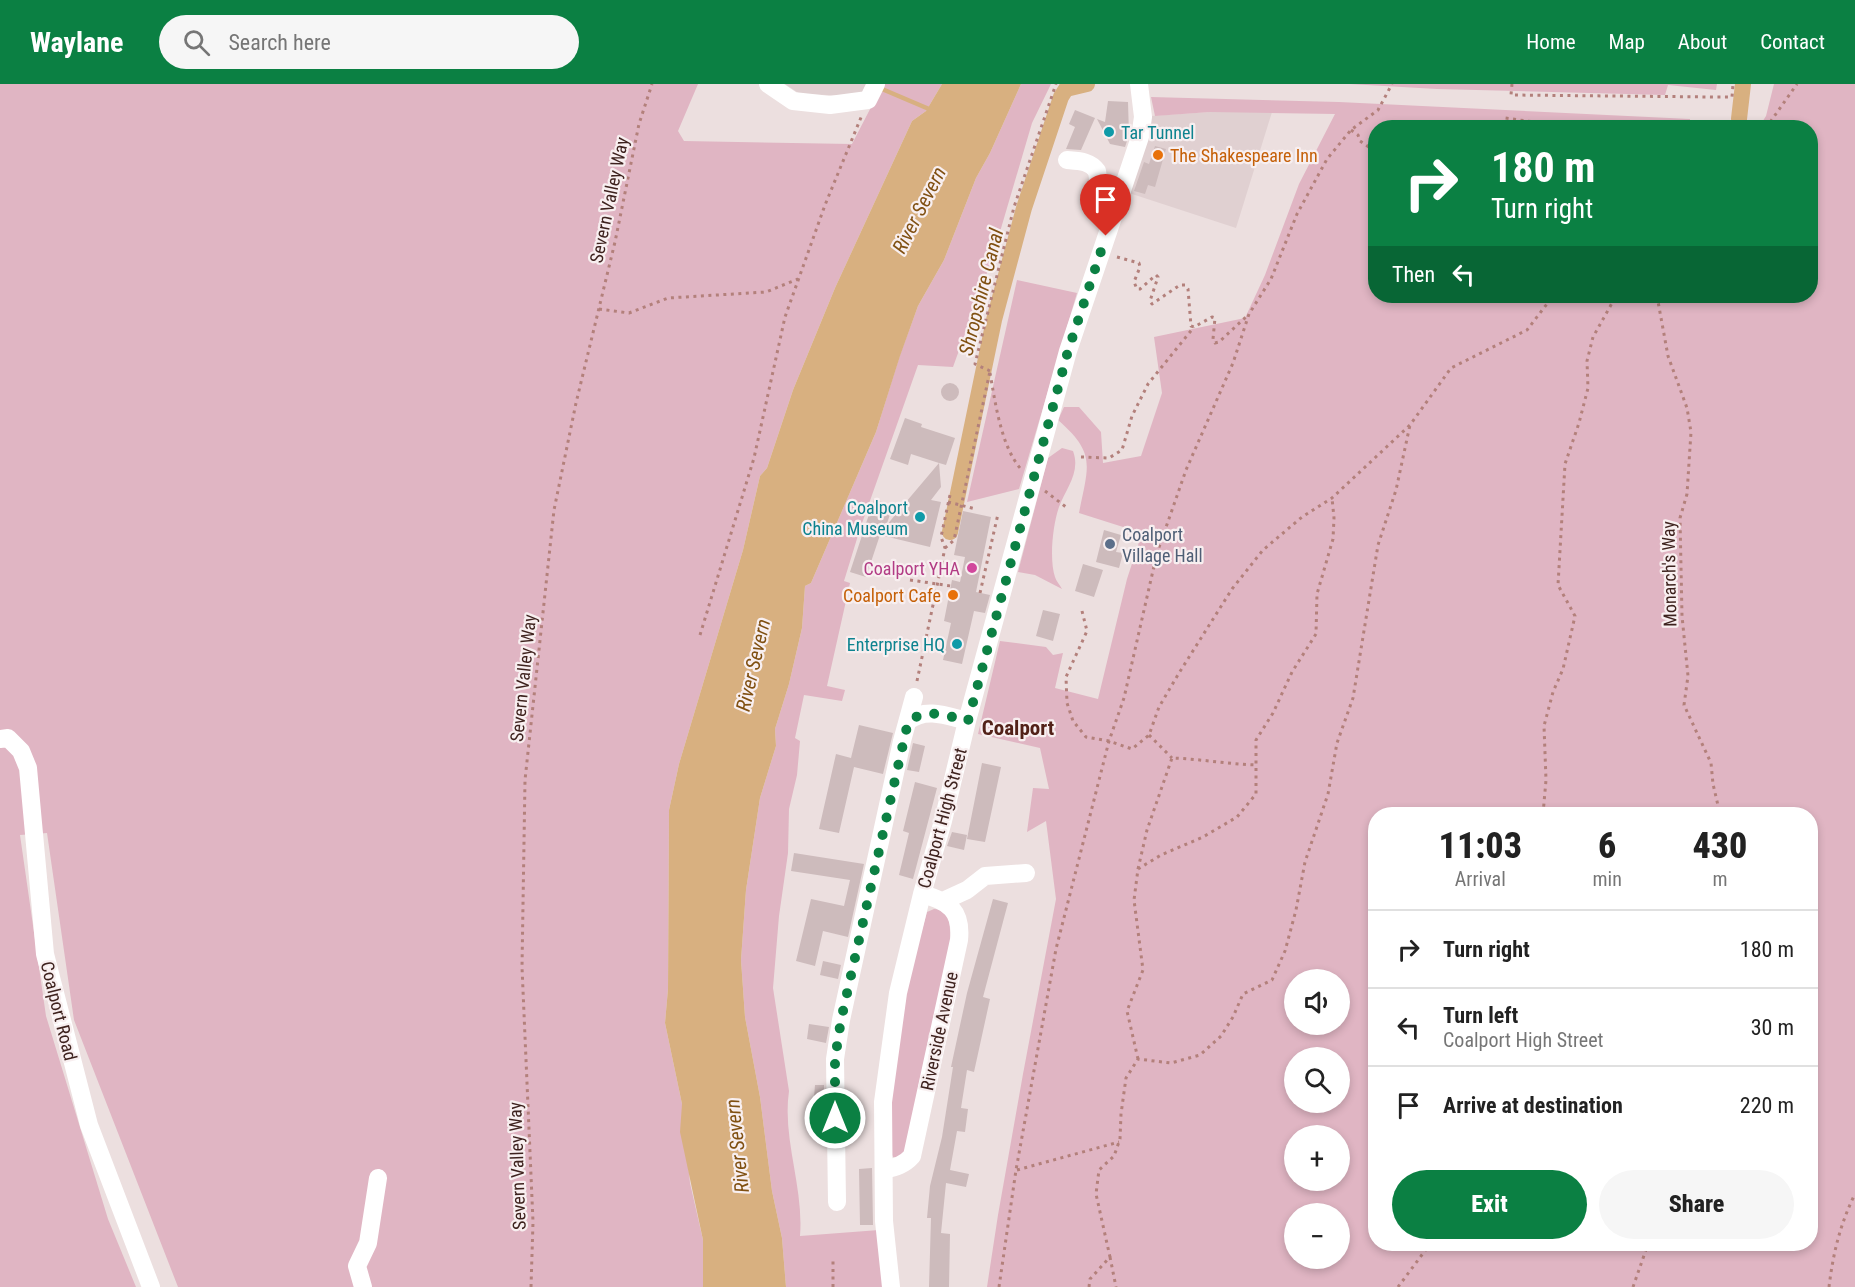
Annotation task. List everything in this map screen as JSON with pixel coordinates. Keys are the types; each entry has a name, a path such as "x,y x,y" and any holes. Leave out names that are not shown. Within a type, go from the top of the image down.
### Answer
{"street":[{"path":"768,84 793,101 830,105 872,92"},
{"name":"Coalport High Street","path":"891,1287 884,1221 884,1091 898,993 922,894 944,821 968,721 1068,351 1140,137 1143,117 1140,89"},
{"path":"1067,160 1087,162 1094,166 1097,171 1102,209 1112,219"},
{"path":"837,1202 835,1059 841,1020 914,697"},
{"path":"908,722 916,715 927,713 968,721"},
{"name":"Coalport Road","path":"0,739 8,738 21,751 28,768 45,954 89,1125 151,1287"},
{"path":"922,894 943,901 967,890 985,876 1026,873"},
{"name":"Riverside Avenue","path":"884,1170 899,1167 912,1156 941,1029 960,926 955,913 943,901"},
{"path":"363,1287 357,1266 368,1243 378,1178"}],"path":[{"name":"Severn Valley Way","path":"531,1287 534,1222 522,967 525,780 554,510 615,242 639,124 652,84"},
{"path":"990,371 975,364 1014,207 1056,84"},
{"path":"999,1287 1016,1170 1056,949 1109,741 1124,698 1157,553 1186,471 1233,363 1249,314 1271,279 1312,186 1327,159 1351,130 1378,110 1392,84"},
{"path":"1512,84 1511,95 1714,97 1732,97 1733,84"},
{"path":"1772,120 1797,84"},
{"path":"700,634 754,458 784,317 825,205 872,92"},
{"path":"1505,120 1505,118 1520,120"},
{"path":"1351,130 1368,146"},
{"path":"1101,252 1139,263 1140,267 1134,282 1137,289 1140,289 1154,275 1158,277 1150,301 1152,304 1180,285 1185,285 1188,289 1190,322 1194,327"},
{"path":"599,309 629,313 668,298 766,292 798,279"},
{"path":"1082,611 1086,631 1066,677 1067,703 1073,721 1086,737 1109,741 1132,749 1149,735 1159,707 1169,690 1232,589 1263,550 1302,517 1332,498 1410,425 1451,369 1527,330 1547,303"},
{"path":"1544,807 1546,780 1544,726 1553,692 1563,669 1575,616 1558,585 1565,464 1588,388 1587,361 1593,337 1612,303"},
{"name":"Monarch's Way","path":"1658,303 1668,356 1687,408 1691,432 1687,494 1680,518 1682,616 1688,676 1684,705 1711,763 1718,807"},
{"path":"1081,457 1109,458 1122,450 1132,416 1148,384 1194,327 1212,317 1215,318 1213,339 1215,343 1219,342 1249,314"},
{"path":"990,371 998,415 1008,446 1017,464 1032,481 1066,507"},
{"path":"945,548 954,540 990,371"},
{"path":"1138,1059 1171,1063 1200,1055 1221,1036 1233,1017 1243,994 1272,980 1285,951 1305,862 1328,794 1337,743 1353,698 1378,545 1396,490 1410,425"},
{"path":"914,697 945,548 941,537 950,495"},
{"path":"1138,869 1161,855 1203,837 1238,817 1256,794 1256,740 1274,713 1292,672 1316,634 1317,594 1333,539 1332,498"},
{"path":"948,502 976,509"},
{"path":"980,592 998,514"},
{"path":"910,580 951,586"},
{"path":"1149,735 1172,758 1257,765"},
{"path":"1116,1287 1096,1194 1099,1170 1114,1156 1119,1142 1126,1078 1138,1059 1127,1011 1143,970 1134,900 1147,830 1172,758"},
{"path":"1016,1170 1119,1142"},
{"path":"1829,1287 1833,1255 1845,1214 1855,1194"},
{"path":"1398,1287 1425,1251"},
{"path":"1633,1287 1646,1251"},
{"path":"1089,1287 1090,1279 1110,1257"},
{"path":"833,1261 833,1287"}],"shaded area":[{"path":"0,84 698,84 678,131 684,141 852,144 883,84 942,84 926,111 912,121 835,288 793,390 767,468 760,476 743,550 679,764 669,810 668,989 665,1023 682,1104 690,1183 703,1240 703,1287 178,1287 74,1020 47,833 20,835 46,1016 108,1219 136,1287 0,1287"},
{"path":"785,84 866,84 863,91 855,96 800,94"},
{"path":"1021,84 1051,84 1032,123 992,259 953,367 918,365 844,581 850,583 827,686 845,690 842,701 804,695 795,738 800,741 797,775 789,809 788,853 779,916 773,988 789,1091 788,1127 799,1199 800,1236 879,1230 885,1287 786,1287 782,1238 772,1191 760,1097 745,1017 741,960 746,890 760,798 776,746 775,729 789,684 802,628 805,586 811,583 876,432 918,306 944,260 976,178 990,153"},
{"path":"1349,84 1717,84 1716,90 1668,85 1665,95 1437,89"},
{"path":"1774,84 1855,84 1855,1287 987,1287 1023,1074 1056,899 1046,821 1027,832 1033,788 1049,789 1040,748 978,734 1000,641 1046,647 1053,655 1063,653 1055,688 1098,699 1127,579 1142,533 1079,513 1087,472 1084,452 1079,442 1058,420 1064,407 1079,407 1101,432 1103,463 1141,456 1162,393 1154,337 1245,318 1265,275 1299,184 1335,114 1210,112 1155,116 1151,97 1339,102 1690,119 1368,120 1368,303 1818,303 1818,120 1763,120"},
{"path":"1210,112 1272,112 1236,228 1129,193 1151,116"},
{"path":"1017,280 1077,293 1019,489 967,502"},
{"path":"1062,448 1073,451 1075,466 1072,480 1059,507 1054,532 1053,570 1062,589 1035,575 1018,572 1048,458"},
{"path":"934,909 944,910 949,917 951,943 906,1154 893,1157 889,1149 888,1124 908,980 927,912"}],"water":[{"name":"River Severn","path":"942,84 1021,84 990,153 976,178 944,260 918,306 876,432 811,583 805,586 802,628 789,684 775,729 776,746 760,798 746,890 741,960 745,1017 760,1097 772,1191 782,1238 786,1287 703,1287 703,1240 680,1132 682,1104 665,1023 668,989 669,810 679,764 743,550 760,476 767,468 793,390 835,288 912,121 926,111"}],"building":[{"path":"1108,101 1128,102 1129,135 1125,147 1110,144 1097,119 1105,122"},
{"path":"1075,110 1095,118 1081,150 1066,149 1075,127 1069,124"},
{"name":"The Shakespeare Inn","path":"1155,146 1166,149 1155,187 1148,185 1145,194 1134,191 1144,162 1149,164"},
{"path":"950,383 956,386 959,392 956,398 950,401 944,398 941,392 944,386"},
{"path":"905,418 922,424 921,427 955,438 946,465 911,454 908,465 890,459"},
{"path":"939,463 941,487 931,500 941,502 930,547 880,535 866,577 850,572 874,499 893,506 886,526 901,508 905,509 906,502"},
{"name":"Coalport YHA","path":"963,511 991,517 976,592 990,595 985,613 974,611 962,664 943,660 951,623 944,621 952,580 960,582 965,557 954,555"},
{"name":"Coalport Village Hall","path":"1104,530 1121,535 1116,552 1123,553 1119,568 1096,562"},
{"path":"1083,564 1103,570 1094,597 1075,591"},
{"path":"1043,610 1060,614 1053,641 1036,636"},
{"path":"859,725 893,733 883,774 854,767 839,833 819,829 836,754 851,758"},
{"path":"913,743 925,746 919,772 907,770"},
{"path":"982,763 1001,767 985,842 967,839"},
{"path":"915,782 937,788 913,879 899,875 909,833 903,831"},
{"path":"952,832 967,835 964,850 947,846"},
{"path":"794,853 864,864 848,937 823,931 815,966 796,961 811,899 844,906 850,880 791,871"},
{"path":"993,899 1008,903 983,997 990,999 974,1072 967,1070 961,1108 968,1109 965,1132 957,1131 950,1170 969,1174 966,1187 946,1183 941,1233 950,1234 949,1287 929,1287 931,1218 927,1218 930,1186 942,1137 953,1067 951,1067 967,993"},
{"path":"823,961 841,965 838,979 820,975"},
{"path":"809,1024 829,1027 826,1043 807,1039"},
{"path":"815,1085 824,1085 824,1110 813,1110"},
{"path":"872,1168 873,1225 860,1225 859,1169"}],"waterway":[{"name":"Shropshire Canal","path":"950,532 994,320 1024,208 1061,97 1066,89 1087,84"},
{"name":"Shropshire Canal","path":"1739,119 1743,84"},
{"path":"882,89 929,109"}],"place":[{"name":"Tar Tunnel","path":"1109,132"},
{"name":"The Shakespeare Inn","path":"1158,155"},
{"name":"Coalport China Museum","path":"920,517"},
{"name":"Coalport Village Hall","path":"1110,544"},
{"name":"Coalport YHA","path":"972,568"},
{"name":"Coalport Cafe","path":"953,595"},
{"name":"Enterprise HQ","path":"957,644"}],"district":[{"name":"Coalport","path":"1018,728"}],"route":[{"path":"835,1118 835,1059 841,1020 902,741 908,722 922,713 968,721 1068,351 1106,236"}]}
